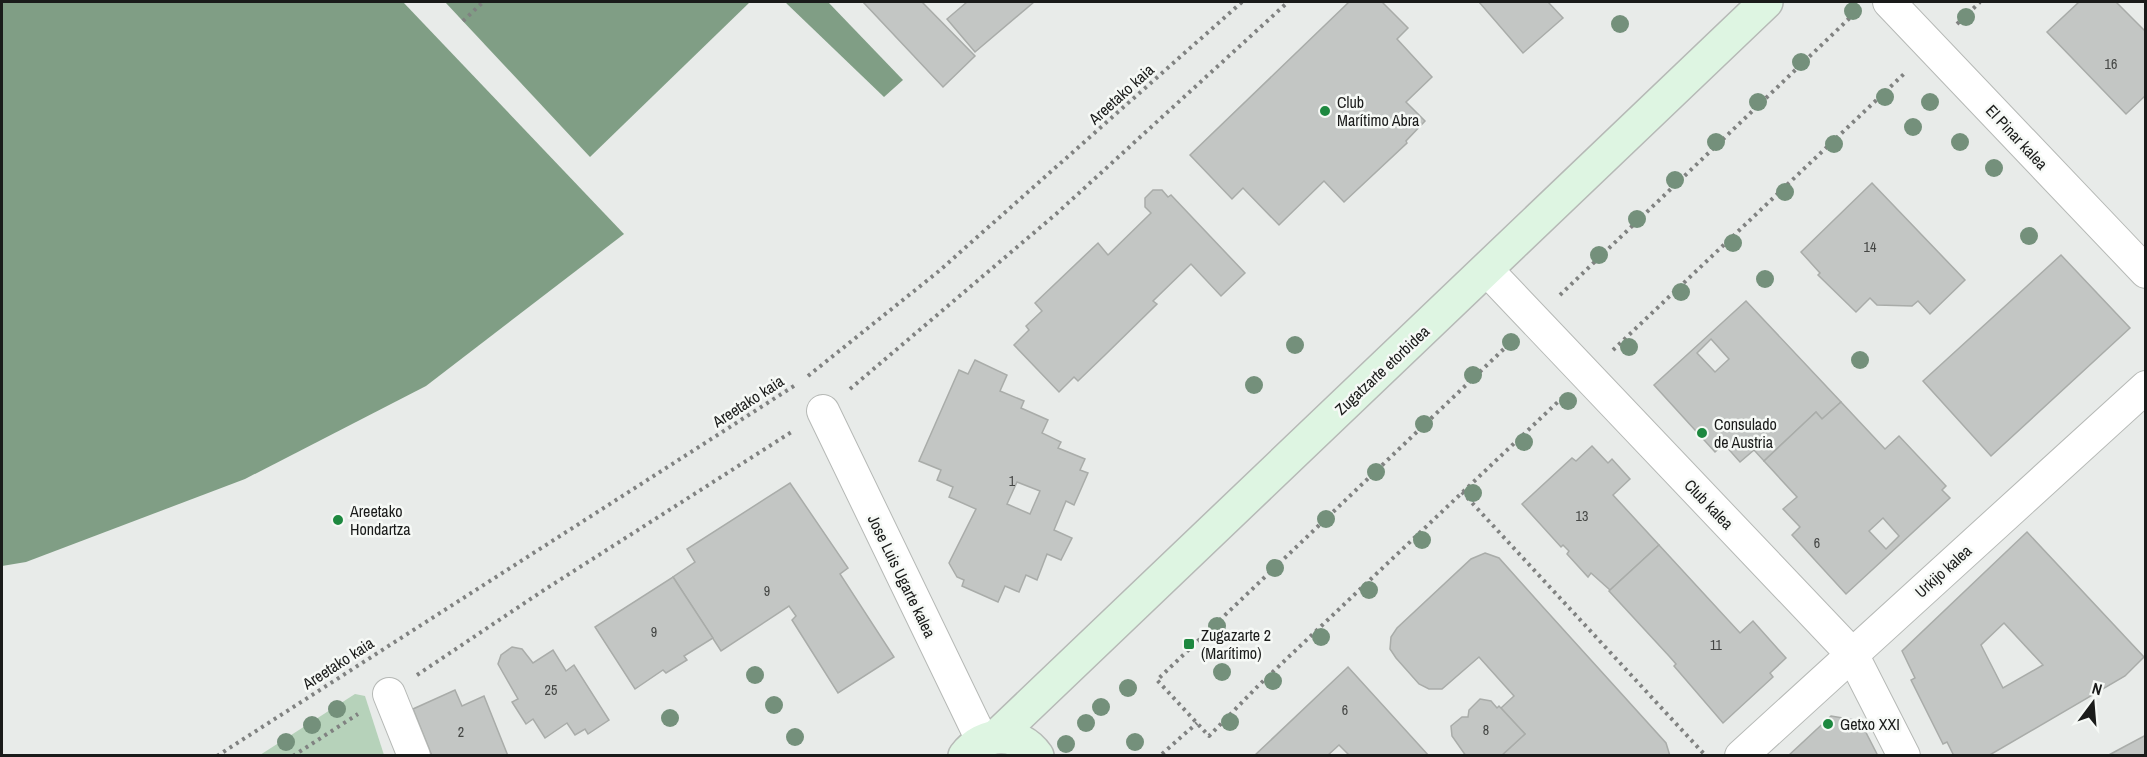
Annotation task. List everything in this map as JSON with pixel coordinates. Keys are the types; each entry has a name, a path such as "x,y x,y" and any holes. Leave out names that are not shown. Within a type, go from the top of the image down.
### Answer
{"street":[{"name":"Zugatzarte etorbidea","path":"981,744 1487,270 1766,2"},
{"name":"El Pinar kalea","path":"1889,2 2145,272"},
{"name":"Club kalea","path":"1487,270 1852,654 1904,756"},
{"name":"Urkijo kalea","path":"1741,756 2145,387"},
{"name":"Jose Luis Ugarte kalea","path":"823,411 981,744"},
{"path":"389,694 414,756"},
{"path":"981,744 1016,739 1036,756"}],"path":[{"path":"463,21 483,2"},
{"name":"Areetako kaia","path":"217,756 806,378 939,271 1242,2"},
{"path":"293,756 544,590 722,478 823,411 1056,214 1288,2"},
{"path":"1462,492 1706,756"},
{"path":"1162,754 1197,723"}],"shaded area":[{"path":"2,2 403,2 624,234 426,386 245,479 26,562 2,566"},
{"path":"445,2 750,2 590,157"},
{"path":"785,2 828,2 903,80 884,97"},
{"path":"355,694 365,696 384,755 260,755"}],"building":[{"path":"863,2 922,2 975,56 943,87"},
{"path":"967,2 1034,2 975,52 947,19"},
{"name":"Club Marítimo Abra","path":"1349,2 1382,2 1408,28 1397,39 1432,77 1406,102 1425,121 1406,141 1407,143 1344,202 1324,181 1279,225 1243,188 1232,199 1190,155"},
{"path":"1479,2 1548,2 1563,18 1523,53"},
{"path":"2079,2 2116,2 2146,32 2146,95 2126,114 2047,32"},
{"path":"1872,183 1965,280 1930,314 1918,301 1912,306 1877,305 1870,298 1856,312 1818,275 1820,273 1801,252"},
{"path":"1153,190 1162,190 1168,197 1171,195 1245,273 1221,296 1191,264 1153,301 1157,304 1105,355 1078,381 1074,377 1059,392 1014,345 1029,330 1026,326 1042,311 1035,303 1098,243 1108,255 1151,213 1145,207 1145,198"},
{"path":"2061,255 2130,328 1991,456 1923,381"},
{"path":"1746,301 1841,402 1822,419 1816,412 1764,461 1754,450 1740,462 1724,444 1715,452 1654,385","holes":["1711,339 1729,359 1715,372 1697,353"]},
{"path":"975,360 1007,375 1000,391 1024,401 1021,408 1048,420 1042,433 1061,442 1058,448 1085,459 1080,470 1088,473 1074,505 1066,501 1054,530 1072,538 1061,560 1047,554 1037,580 1026,575 1019,592 1005,586 998,602 962,586 964,580 957,577 949,563 976,509 949,497 953,487 937,480 941,470 919,461 959,370 968,374","holes":["1017,482 1040,491 1030,514 1007,504"]},
{"path":"1841,402 1885,449 1899,436 1946,486 1942,490 1950,498 1846,594 1792,535 1800,527 1783,509 1797,497 1764,461 1816,412 1822,419","holes":["1883,518 1899,536 1886,549 1869,531"]},
{"path":"1592,446 1608,463 1612,459 1630,479 1613,495 1659,545 1610,590 1591,573 1588,577 1567,554 1569,551 1563,545 1561,547 1522,504 1572,458 1576,461"},
{"path":"790,483 848,568 840,574 894,657 838,693 792,620 796,616 789,606 721,651 673,577 695,562 687,549"},
{"path":"2027,532 2144,657 2125,676 1988,756 1954,756 1947,742 1943,744 1911,680 1915,678 1902,651","holes":["2004,623 2043,665 2003,688 1981,645"]},
{"path":"1659,545 1740,633 1753,621 1786,658 1770,673 1773,677 1723,723 1674,666 1676,664 1609,591"},
{"path":"1485,553 1499,558 1666,743 1670,756 1501,756 1525,734 1501,708 1514,696 1479,657 1442,689 1429,689 1419,684 1390,649 1391,637 1397,628 1471,559"},
{"path":"673,577 713,638 684,656 687,660 666,673 663,670 635,689 595,627"},
{"path":"512,647 522,649 533,663 553,650 566,671 574,665 609,720 588,734 585,729 575,735 567,723 545,738 533,719 526,724 512,702 518,699 498,664 501,655"},
{"path":"1348,667 1429,756 1350,756 1339,745 1327,756 1254,756"},
{"path":"455,690 462,706 484,696 508,756 432,756 413,709"},
{"path":"1480,699 1491,701 1497,708 1499,706 1525,734 1501,756 1466,756 1452,736 1451,726 1462,717 1468,717 1469,710"},
{"path":"1831,716 1860,721 1878,756 1788,756"},
{"path":"2146,735 2146,756 2107,756 2118,750"}],"place":[{"name":"Club Marítimo Abra","path":"1325,111"},
{"name":"Consulado de Austria","path":"1702,433"},
{"name":"Areetako Hondartza","path":"338,520"},
{"name":"Zugazarte 2 (Marítimo)","path":"1189,644"},
{"name":"Getxo XXI","path":"1828,724"}]}
